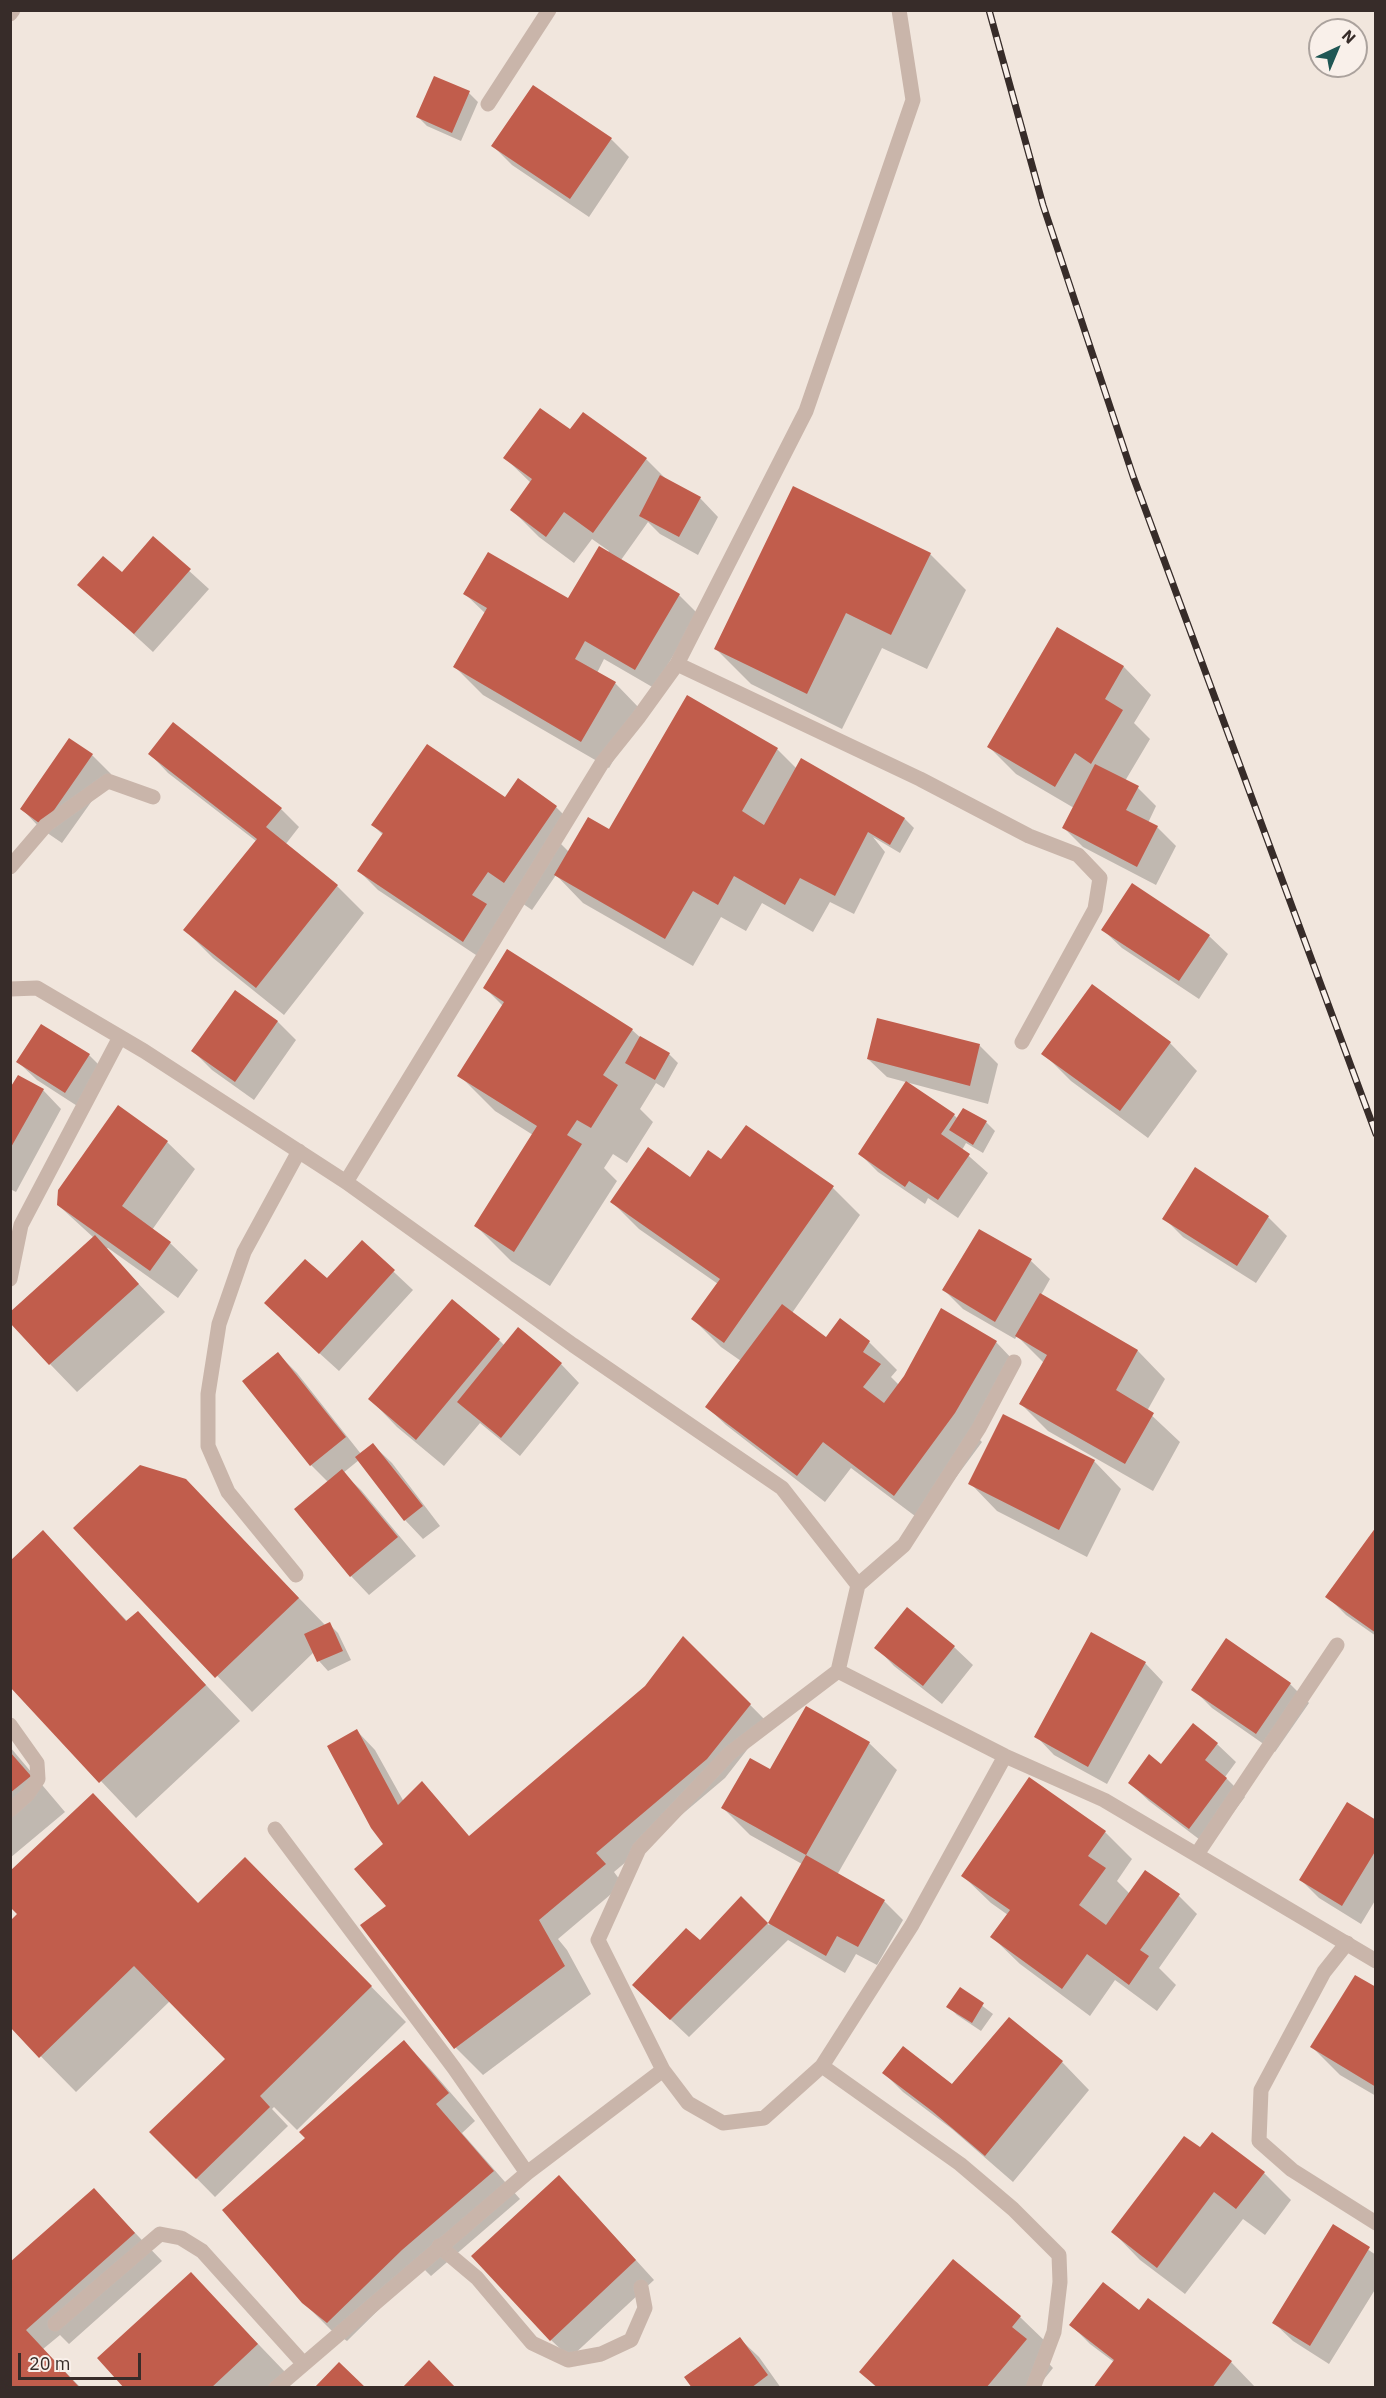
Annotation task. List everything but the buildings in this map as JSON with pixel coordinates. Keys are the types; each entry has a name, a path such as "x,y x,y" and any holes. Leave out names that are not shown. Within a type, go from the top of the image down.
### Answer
{"street":[{"path":"488,104 549,10"},
{"path":"346,1182 602,763 638,718 676,664 806,411 913,100 899,10"},
{"path":"676,664 920,779 1029,836 1078,855 1100,878 1095,909 1022,1042"},
{"path":"10,867 46,825 108,781 153,797"},
{"path":"10,989 37,988 120,1037 299,1151 346,1182 573,1345 782,1488 858,1585"},
{"path":"10,1279 16,1225 120,1037"},
{"path":"296,1575 228,1492 208,1446 208,1394 219,1324 244,1252 299,1151"},
{"path":"1005,1756 912,1925 822,2066 764,2118 723,2123 688,2103 663,2070 598,1940 639,1849 730,1753 838,1671 858,1585 904,1545 980,1428 1014,1362"},
{"path":"1197,1854 1337,1645"},
{"path":"838,1671 1005,1756 1104,1800 1376,1961"},
{"path":"10,1725 37,1763 38,1779 27,1795 10,1810"},
{"path":"275,1829 454,2068 527,2173"},
{"path":"1347,1944 1324,1972 1261,2091 1259,2141 1292,2170 1376,2223"},
{"path":"822,2066 960,2164 1013,2209 1059,2254 1060,2282 1054,2332 1034,2388"},
{"path":"276,2388 527,2173 663,2070"},
{"path":"54,2324 160,2234 181,2238 202,2251 303,2363"},
{"path":"440,2246 477,2278 532,2343 568,2360 601,2354 631,2340 645,2308 641,2287"}],"railway":[{"path":"989,10 1043,205 1133,476 1376,1134"}]}
